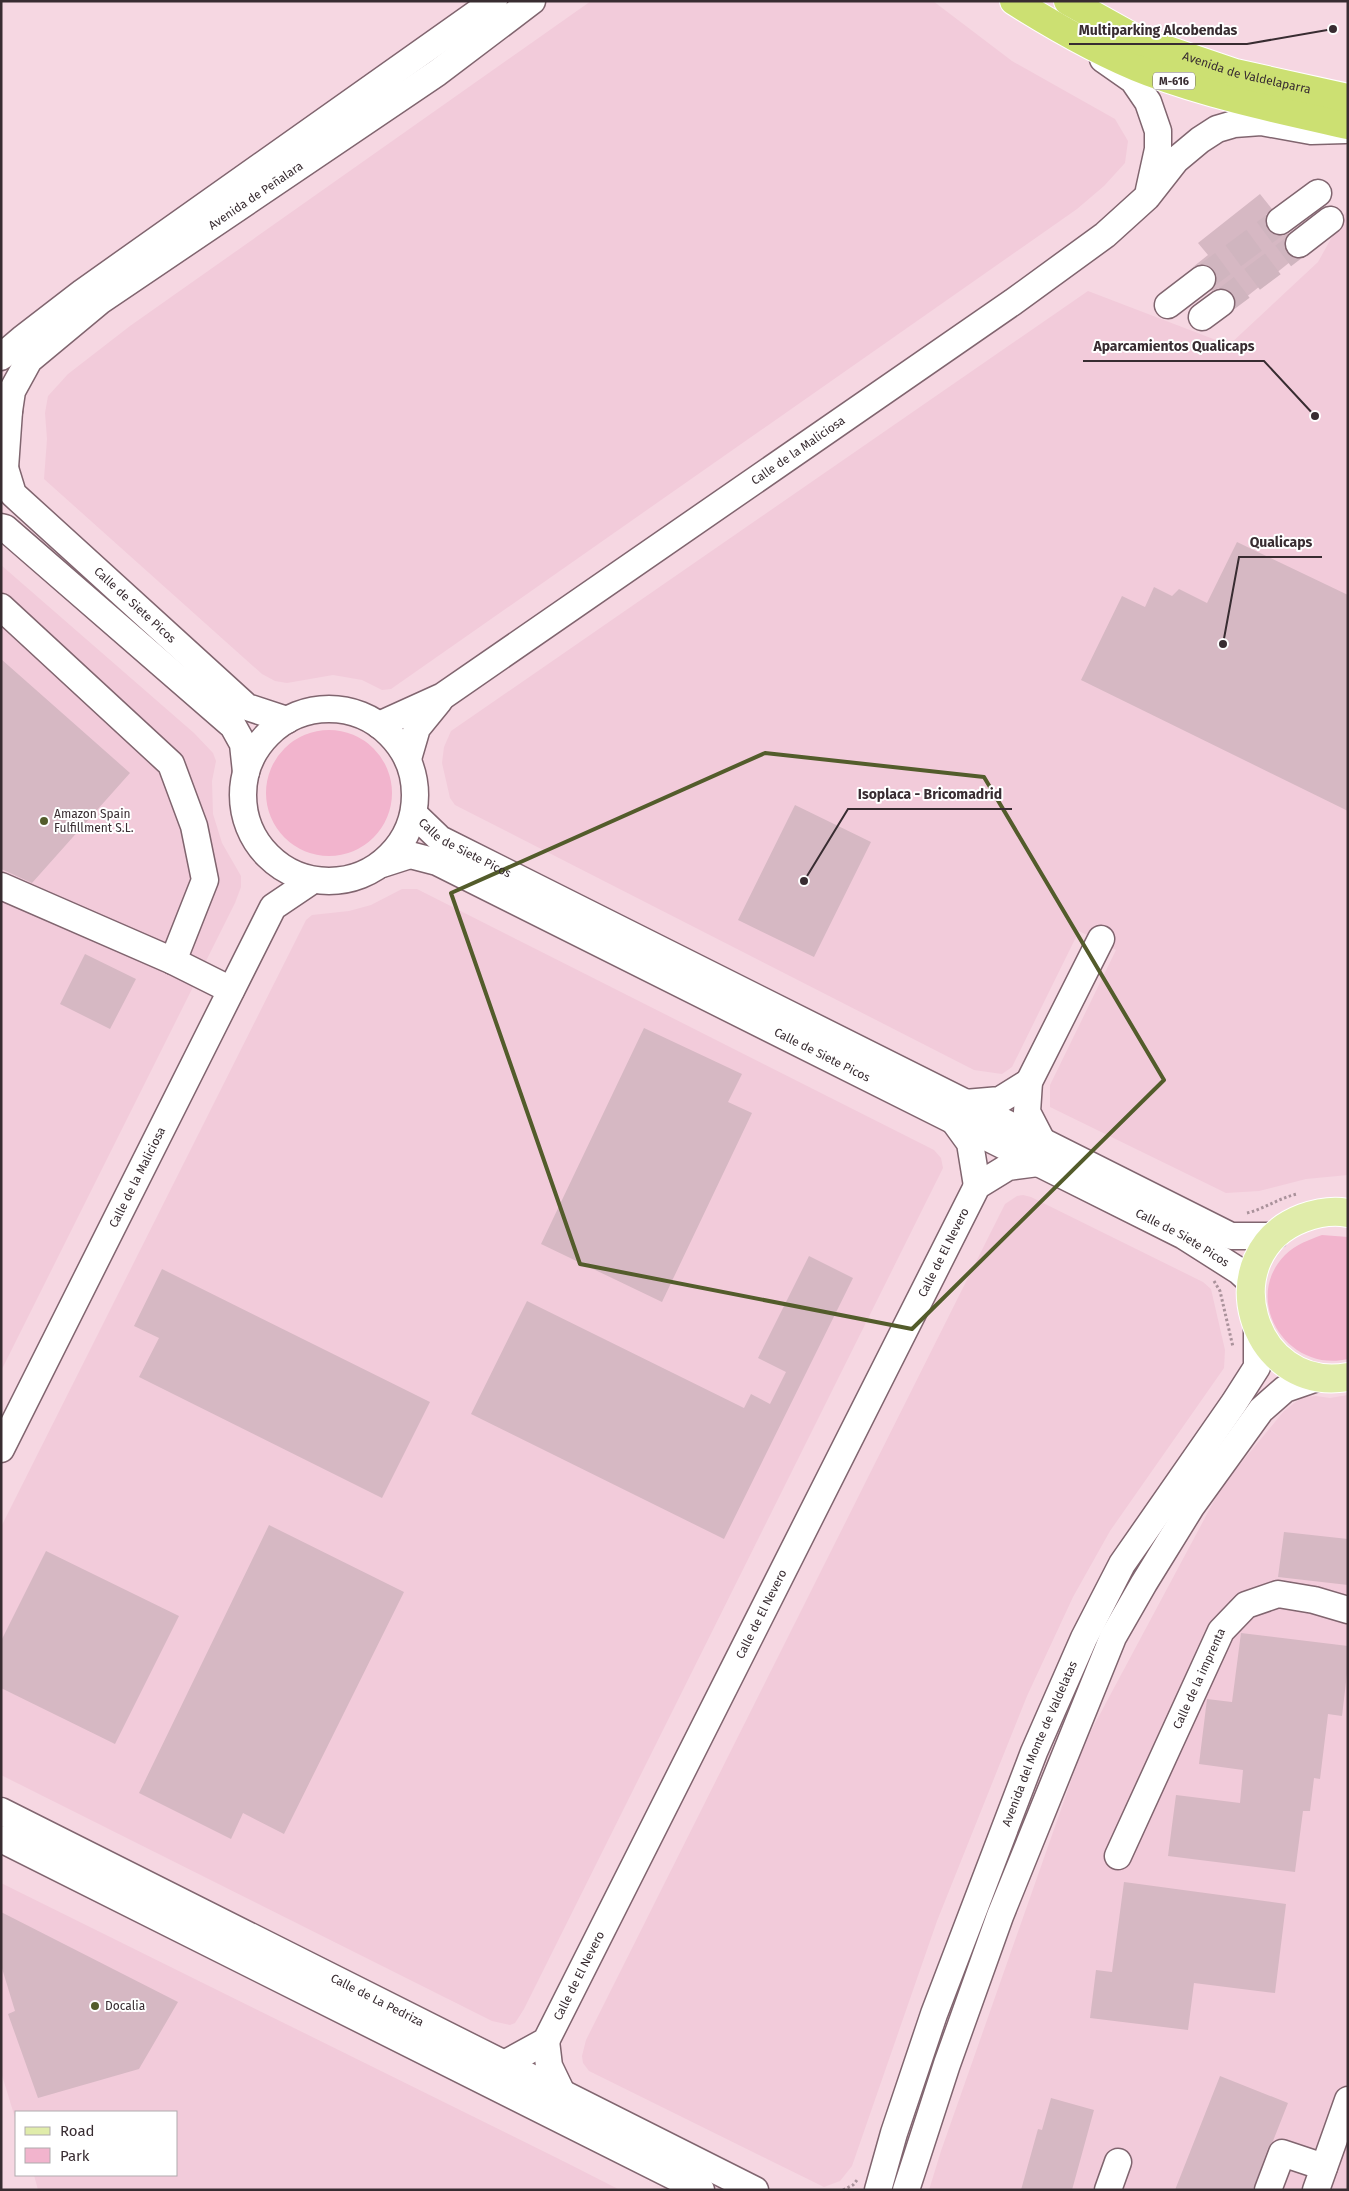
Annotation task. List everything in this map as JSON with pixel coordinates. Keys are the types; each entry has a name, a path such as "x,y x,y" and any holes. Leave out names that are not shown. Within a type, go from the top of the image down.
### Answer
{"highway":[{"name":"M-616","path":"1014,1 1061,30 1147,71 1208,92 1348,124"},
{"name":"Avenida de Valdelaparra","path":"1068,1 1138,40 1236,73 1342,97"}],"main road":[{"path":"1348,1213 1316,1214 1294,1222 1275,1236 1259,1257 1251,1282 1251,1306 1258,1330 1272,1352 1292,1368 1317,1378 1348,1378"}],"street":[{"name":"Avenida de Peñalara","path":"1,357 84,292 494,1"},
{"name":"Avenida de Peñalara","path":"3,472 5,408 29,360 100,301 436,73 532,1"},
{"path":"1061,30 1133,80 1148,102 1158,131 1158,149 1147,197"},
{"name":"Calle de la Maliciosa","path":"379,725 443,696 1013,302 1105,235 1147,197 1176,160 1217,129 1234,124 1261,122 1311,131 1348,130"},
{"path":"1290,233 1325,207"},
{"name":"Calle de Siete Picos","path":"3,472 13,494 247,707 287,720"},
{"name":"Calle de Siete Picos","path":"1,527 5,528 233,726 243,744 246,772"},
{"path":"1,607 172,764 194,826 205,880 173,961"},
{"name":"Calle de la Maliciosa","path":"408,759 417,728 443,696"},
{"path":"334,709 358,714 379,725 396,740 408,759 415,786 414,814 407,833 396,850 382,864 361,875 337,880 313,880 286,869 263,850 252,833 245,813 243,792 246,772 255,751 269,733 287,720 310,711 334,709"},
{"name":"Calle de Siete Picos","path":"414,814 440,839 960,1112"},
{"path":"263,850 270,876 273,908"},
{"name":"Calle de Siete Picos","path":"382,864 410,856 437,862 960,1112 1225,1247 1251,1282"},
{"name":"Calle de la Maliciosa","path":"1,1449 273,908 313,880"},
{"path":"1,886 173,961 231,990"},
{"path":"1029,1082 1000,1100 960,1112 970,1143 977,1186 1008,1167 1040,1152 1028,1112 1029,1082 1101,939"},
{"name":"Calle de El Nevero","path":"546,2041 977,1186"},
{"name":"Calle de Siete Picos","path":"1225,1247 1275,1236"},
{"name":"Avenida del Monte de Valdelatas","path":"874,2185 894,2133 934,2014 1034,1752 1080,1646 1122,1564 1257,1367 1258,1330"},
{"path":"906,2190 946,2064 1000,1916 1113,1637 1144,1582 1191,1507 1261,1410 1285,1388 1317,1378"},
{"name":"Calle de la imprenta","path":"1118,1856 1221,1631 1246,1604 1278,1594 1314,1600 1348,1610"},
{"name":"Calle de La Pedriza","path":"1,1811 755,2190"},
{"name":"Calle de La Pedriza","path":"1,1839 701,2190"},
{"path":"504,2064 546,2041 549,2066 562,2093"},
{"path":"1268,2190 1282,2153 1320,2178 1348,2100"},
{"path":"1108,2190 1118,2162"}],"path":[{"path":"1235,1355 1220,1291 1215,1284 1213,1270 1243,1213 1259,1210 1284,1197 1299,1194"},
{"path":"843,2190 853,2185 874,2185"}],"highlighted area":[{"path":"765,753 984,777 1164,1080 912,1329 580,1264 451,893"}],"shaded area":[{"path":"591,1 933,1 1012,61 1115,119 1128,141 1125,163 1104,186 1077,209 391,689 382,690 362,680 333,675 287,683 275,681 262,674 44,479 47,439 45,413 48,396 68,374 130,326"},
{"path":"1348,208 1348,1175 1306,1179 1259,1191 1226,1193 1050,1107 1050,1085 1116,950 1079,931 1012,1067 1002,1074 974,1070 455,805 450,798 442,763 444,747 451,731 1088,291 1229,345 1318,262"},
{"path":"1,565 194,733 213,753 216,761 212,781 213,814 222,843 241,876 241,887 235,903 1,1371"},
{"path":"402,889 417,889 934,1150 941,1158 943,1168 524,2009 515,2023 510,2025 492,2021 1,1775 1,1527 306,920 312,915 349,911 371,905"},
{"path":"1017,1196 1031,1197 1203,1282 1211,1289 1225,1350 1224,1368 1110,1531 1073,1597 1027,1696 937,1921 852,2166 840,2181 824,2187 589,2071 583,2063 582,2056 586,2040 1005,1204"},
{"path":"1348,1395 1348,2190 929,2190 1084,1744 1222,1486 1284,1411 1293,1404 1303,1397 1330,1398"},
{"path":"1,1883 620,2190 38,2190 34,2176 178,2176 178,2111 15,2111 15,2118 1,2072"}],"green space":[{"path":"329,730 353,735 373,749 387,769 392,793 387,817 373,837 353,851 329,856 305,851 285,837 271,817 266,793 271,769 285,749 305,735"},
{"path":"1322,1235 1348,1237 1348,1359 1326,1360 1306,1355 1290,1344 1277,1329 1270,1311 1268,1292 1273,1273 1285,1255 1303,1243"}],"building":[{"path":"1260,194 1272,209 1266,215 1265,222 1268,229 1274,235 1282,236 1289,233 1285,239 1284,246 1287,254 1295,258 1235,306 1233,295 1227,290 1220,288 1211,291 1216,284 1217,278 1214,270 1207,265 1201,264 1193,267 1208,255 1198,243"},
{"path":"1237,542 1348,595 1348,811 1081,680 1122,596 1145,607 1154,587 1172,596 1179,589 1207,603"},
{"name":"Amazon Spain Fulfillment S.L.","path":"1,659 130,773 32,883 1,869"},
{"path":"795,805 871,842 814,957 738,920"},
{"path":"85,954 136,979 110,1029 60,1004"},
{"path":"644,1028 742,1074 728,1102 752,1113 662,1302 541,1244"},
{"path":"809,1256 853,1278 724,1539 471,1414 527,1301 744,1408 751,1394 770,1404 786,1372 758,1358"},
{"path":"162,1269 430,1402 382,1498 139,1377 159,1338 134,1326"},
{"path":"269,1525 404,1592 284,1834 243,1813 231,1839 139,1793"},
{"path":"1284,1532 1348,1539 1348,1585 1278,1577"},
{"path":"46,1551 179,1616 115,1744 1,1688 1,1641"},
{"path":"1241,1633 1348,1646 1348,1665 1342,1716 1328,1714 1320,1779 1314,1778 1310,1811 1303,1811 1295,1872 1168,1856 1176,1795 1240,1803 1243,1770 1199,1764 1207,1699 1232,1702"},
{"path":"1124,1882 1286,1904 1275,1993 1194,1983 1188,2030 1090,2018 1096,1970 1112,1972"},
{"name":"Docalia","path":"1,1912 178,2002 139,2069 38,2098 8,2014 15,2011 1,1965"},
{"path":"1220,2076 1288,2103 1273,2141 1268,2148 1253,2190 1175,2190"},
{"path":"1051,2098 1094,2110 1072,2190 1021,2190 1038,2129 1042,2130"}],"tunnel":[{"path":"1202,279 1280,221"},
{"path":"1221,303 1299,244"}],"place":[{"name":"Multiparking Alcobendas","path":"1333,29"},
{"name":"Aparcamientos Qualicaps","path":"1315,416"},
{"name":"Qualicaps","path":"1223,644"},
{"name":"Amazon Spain Fulfillment S.L.","path":"44,821"},
{"name":"Isoplaca - Bricomadrid","path":"804,881"},
{"name":"Docalia","path":"95,2006"}]}
